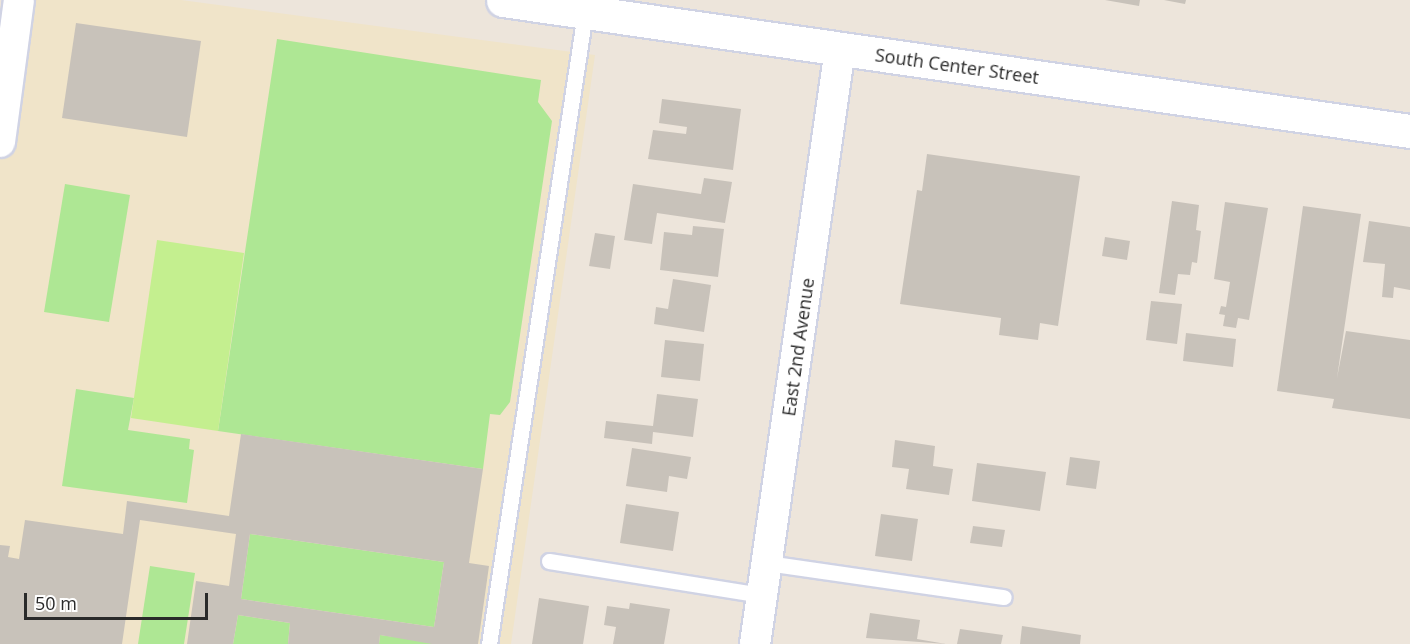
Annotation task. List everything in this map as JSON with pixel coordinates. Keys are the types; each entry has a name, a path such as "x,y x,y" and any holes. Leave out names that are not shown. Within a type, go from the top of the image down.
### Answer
{"street":[{"path":"0,142 19,0"},
{"name":"South Center Street","path":"503,0 1410,131"},
{"name":"East 2nd Avenue","path":"755,644 840,49"}],"lane":[{"path":"489,644 585,13"},
{"path":"549,561 762,595"},
{"path":"767,563 1004,597"}],"shaded area":[{"path":"9,0 181,0 595,55 511,644 0,644 0,62"}],"green space":[{"path":"277,39 541,80 538,102 552,121 510,402 500,415 490,414 483,469 218,431"},
{"path":"65,184 130,195 109,322 44,312"},
{"path":"157,240 244,253 218,431 131,418"},
{"path":"76,389 134,398 128,430 190,439 189,449 194,450 187,503 62,486"},
{"path":"250,534 444,562 434,627 241,599"},
{"path":"150,566 195,573 184,644 138,644"},
{"path":"238,615 290,623 288,644 233,644"},
{"path":"380,635 432,642 432,644 379,644"}],"building":[{"path":"1105,0 1140,0 1139,6"},
{"path":"1164,0 1186,0 1185,4"},
{"path":"76,23 201,41 187,137 62,118"},
{"path":"662,99 741,109 733,170 648,159 653,130 686,134 687,127 659,123"},
{"path":"927,154 1080,176 1058,326 1040,323 1038,340 999,335 1001,318 900,304 917,190 922,191"},
{"path":"704,178 732,182 725,223 657,213 652,244 624,240 633,184 701,194"},
{"path":"1172,201 1199,205 1196,230 1201,231 1197,263 1192,262 1190,275 1178,274 1175,295 1159,293"},
{"path":"1225,202 1268,208 1249,320 1238,318 1236,328 1223,326 1225,315 1219,314 1221,306 1226,307 1230,282 1214,279"},
{"path":"1303,206 1361,214 1337,378 1346,331 1410,340 1410,419 1332,408 1334,399 1277,391"},
{"path":"1369,221 1410,227 1410,290 1394,287 1393,298 1382,297 1385,264 1363,262"},
{"path":"693,226 724,229 718,277 660,270 664,232 692,235"},
{"path":"595,233 615,236 610,269 589,266"},
{"path":"1105,237 1130,241 1127,260 1102,256"},
{"path":"673,279 711,285 704,332 654,324 656,307 668,309"},
{"path":"1151,301 1182,304 1177,344 1146,340"},
{"path":"1186,333 1236,339 1233,367 1183,361"},
{"path":"665,340 704,344 700,381 661,377"},
{"path":"657,394 698,399 693,437 653,432 652,444 604,438 606,421 653,426"},
{"path":"241,434 483,469 469,563 489,566 478,644 432,644 380,635 379,644 288,644 290,623 238,615 233,644 187,644 196,581 229,586 236,534 140,520 122,644 0,644 0,545 10,546 8,557 19,559 25,520 123,534 127,501 229,516","holes":["250,534 444,562 434,627 241,599"]},
{"path":"895,440 935,446 933,466 953,469 949,495 906,489 909,469 892,467"},
{"path":"632,448 691,457 687,479 669,476 667,492 626,486"},
{"path":"1070,457 1100,461 1096,489 1066,485"},
{"path":"977,463 1046,472 1040,511 972,501"},
{"path":"626,504 679,512 673,551 620,543"},
{"path":"881,514 918,519 912,561 875,556"},
{"path":"973,526 1005,530 1002,547 970,543"},
{"path":"539,598 589,606 583,644 532,644"},
{"path":"630,603 670,609 664,644 613,644 616,627 604,625 607,606 629,609"},
{"path":"870,613 920,620 917,639 946,644 866,638"},
{"path":"1022,626 1081,635 1080,644 1020,644"},
{"path":"960,629 1003,635 1001,644 957,644"}]}
